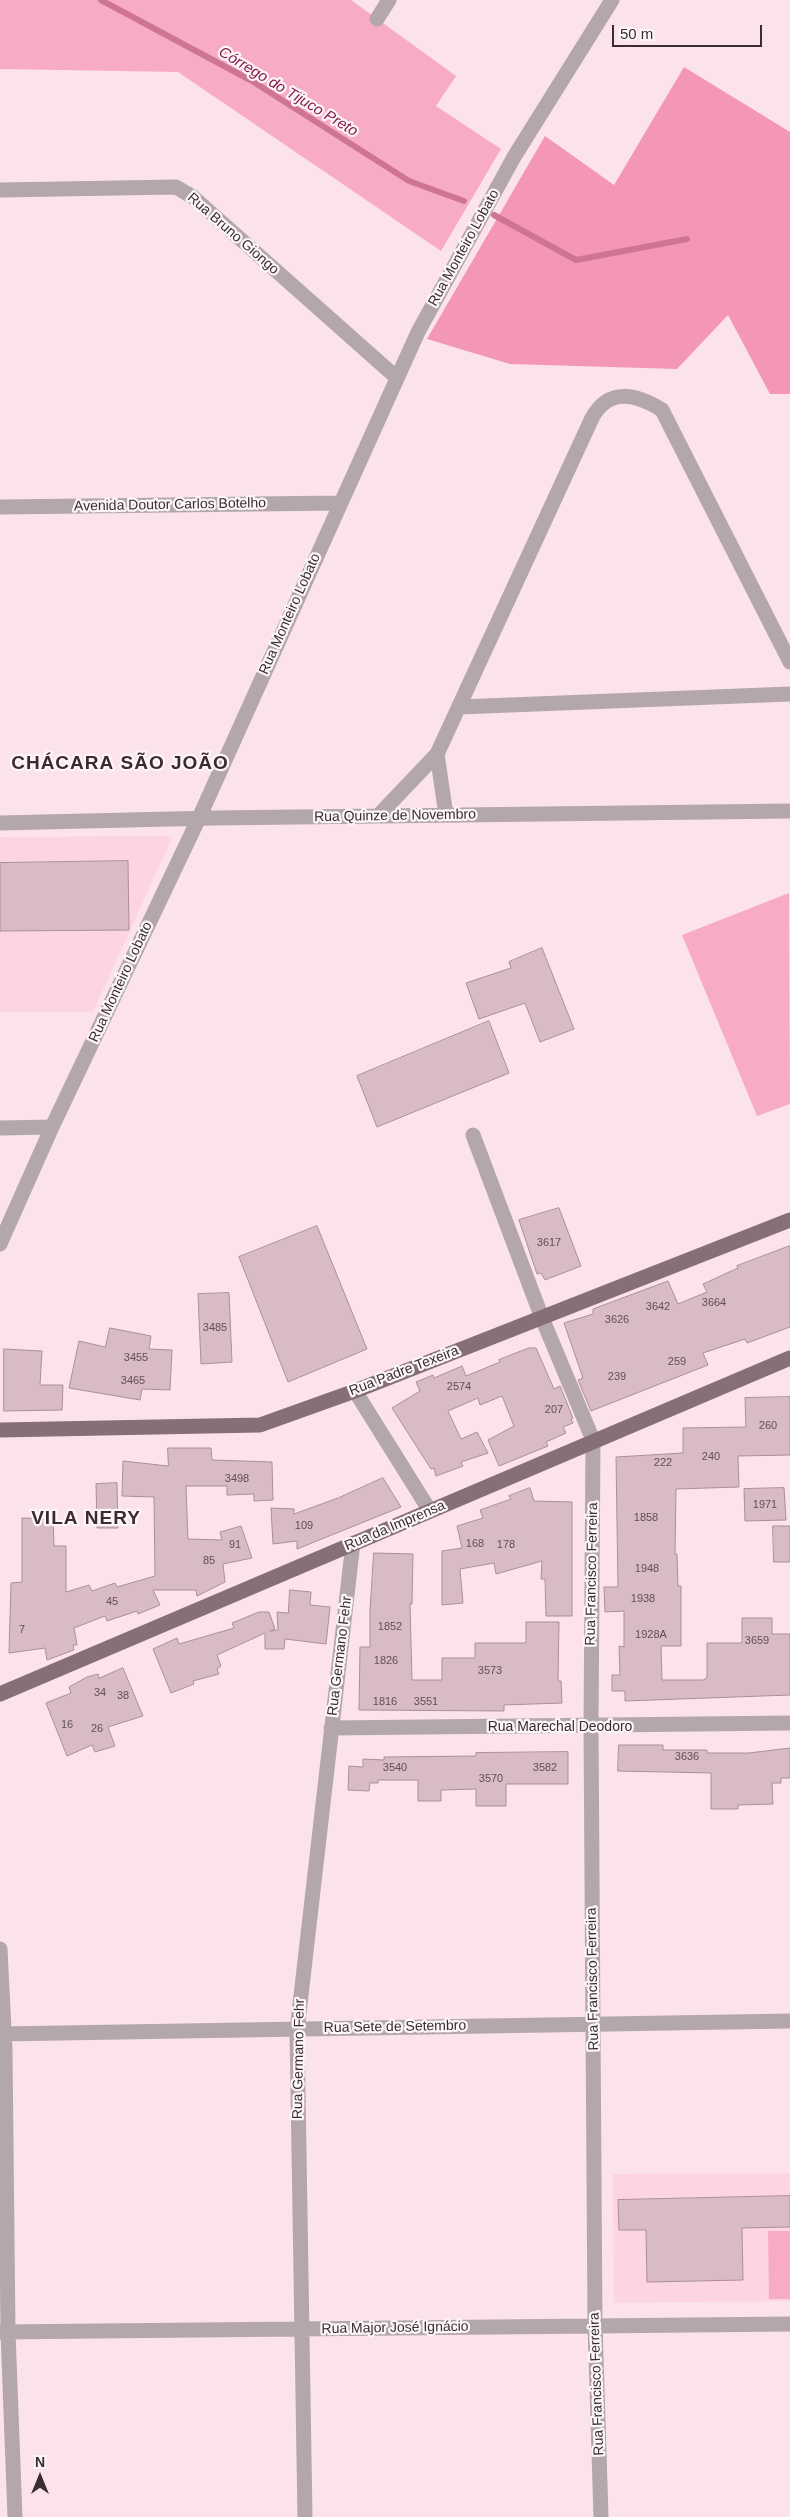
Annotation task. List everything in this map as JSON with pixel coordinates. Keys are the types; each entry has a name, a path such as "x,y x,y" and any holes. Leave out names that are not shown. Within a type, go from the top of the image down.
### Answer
{"main road":[{"name":"Rua Padre Texeira","path":"0,1430 260,1425 542,1318 790,1220"},
{"name":"Rua da Imprensa","path":"0,1694 593,1440 790,1358"}],"street":[{"path":"377,19 389,0"},
{"name":"Rua Monteiro Lobato","path":"0,1244 52,1127 199,818 418,332 514,157 612,0"},
{"name":"Rua Bruno Giongo","path":"0,190 176,187 194,198 398,378"},
{"path":"378,816 437,754 592,418 599,406 611,397 628,397 647,401 662,410 790,662"},
{"name":"Avenida Doutor Carlos Botelho","path":"0,507 340,503"},
{"path":"460,707 790,694"},
{"path":"437,754 446,815"},
{"name":"Rua Quinze de Novembro","path":"0,823 199,818 790,811"},
{"path":"0,1128 52,1127"},
{"path":"473,1135 542,1318 593,1440"},
{"path":"355,1390 430,1511"},
{"name":"Rua Francisco Ferreira","path":"593,1440 591,1727 595,2325 601,2517"},
{"name":"Rua Germano Fehr","path":"305,2517 297,2030 353,1543"},
{"name":"Rua Marechal Deodoro","path":"331,1728 790,1724"},
{"path":"0,1949 4,2332 15,2517"},
{"name":"Rua Sete de Setembro","path":"2,2034 790,2021"},
{"name":"Rua Major José Ignácio","path":"4,2332 790,2324"}],"shaded area":[{"path":"0,0 351,0 456,76 436,106 501,149 441,251 178,72 0,69"},
{"path":"684,67 790,132 790,394 770,394 728,315 677,369 510,364 427,339 545,136 614,185"},
{"path":"170,836 172,838 93,1012 0,1012 0,837"},
{"path":"789,893 790,1104 757,1116 682,935"},
{"path":"790,2173 790,2301 614,2303 613,2174"},
{"path":"768,2231 790,2231 790,2299 769,2299"}],"building":[{"path":"128,861 129,930 0,931 0,863"},
{"path":"542,948 574,1029 540,1042 525,1003 479,1019 466,983 511,968 509,962"},
{"path":"489,1021 509,1073 377,1127 357,1076"},
{"path":"559,1208 581,1266 545,1280 541,1273 537,1274 519,1220"},
{"path":"317,1226 367,1349 288,1382 239,1257"},
{"path":"790,1246 790,1327 747,1343 745,1339 703,1353 708,1365 591,1411 578,1380 583,1378 564,1323 593,1314 593,1309 668,1281 678,1304 707,1292 703,1284 738,1268 737,1266"},
{"path":"229,1293 232,1362 201,1364 198,1294"},
{"path":"110,1328 151,1336 149,1349 172,1350 170,1390 142,1389 140,1400 69,1388 79,1341 105,1347"},
{"path":"529,1348 536,1348 554,1389 560,1386 573,1418 571,1419 573,1423 563,1427 566,1433 546,1442 548,1446 499,1466 488,1440 514,1426 502,1396 480,1405 478,1398 448,1411 461,1439 477,1432 488,1453 461,1462 463,1466 436,1476 434,1468 431,1469 392,1408 420,1391 416,1382 433,1375 434,1378 462,1366 466,1376"},
{"path":"4,1349 42,1351 40,1385 63,1385 62,1410 4,1411"},
{"path":"790,1397 790,1455 738,1456 739,1487 676,1489 675,1554 677,1554 678,1586 681,1586 681,1646 661,1646 662,1680 703,1680 707,1678 707,1643 742,1643 742,1618 772,1618 772,1634 790,1634 790,1695 625,1701 625,1691 612,1691 612,1675 620,1675 619,1646 624,1647 624,1611 605,1612 604,1587 618,1587 616,1457 683,1453 683,1428 746,1427 745,1398"},
{"path":"168,1448 211,1448 212,1460 272,1462 273,1500 254,1501 254,1494 227,1495 227,1486 186,1486 188,1539 222,1540 220,1532 241,1526 252,1558 223,1564 225,1582 197,1596 196,1590 153,1590 160,1605 138,1614 137,1611 107,1621 105,1616 74,1628 77,1645 73,1645 74,1650 47,1660 45,1648 9,1653 11,1583 22,1582 22,1518 53,1519 54,1546 66,1546 66,1592 89,1585 92,1591 115,1583 117,1587 155,1576 154,1497 122,1496 123,1461 168,1466"},
{"path":"383,1478 401,1507 297,1549 297,1541 273,1544 271,1508 294,1509 294,1514 338,1498"},
{"path":"117,1483 118,1528 97,1528 96,1484"},
{"path":"530,1488 534,1501 572,1502 572,1616 546,1616 545,1579 541,1579 542,1561 496,1574 494,1563 460,1569 463,1603 442,1605 442,1551 462,1548 457,1526 483,1518 480,1510 511,1499 509,1496"},
{"path":"784,1488 786,1520 745,1521 744,1489"},
{"path":"773,1526 790,1526 790,1562 774,1562"},
{"path":"374,1553 413,1554 412,1604 410,1604 412,1680 442,1680 442,1658 475,1658 475,1643 526,1643 526,1622 559,1622 558,1681 561,1681 562,1703 504,1705 504,1711 359,1710 360,1647 370,1647 370,1611"},
{"path":"290,1590 311,1592 310,1605 330,1607 326,1644 285,1639 284,1649 265,1649 265,1633 217,1655 221,1666 217,1669 219,1674 193,1681 194,1684 171,1693 153,1649 177,1638 179,1644 234,1628 232,1623 259,1612 269,1612 275,1629 270,1631 278,1630 277,1612 288,1613"},
{"path":"123,1668 143,1716 108,1727 115,1746 95,1752 92,1745 67,1756 46,1703 71,1693 69,1687 87,1677 98,1674 99,1678"},
{"path":"619,1745 663,1745 663,1750 707,1750 707,1753 749,1753 790,1748 790,1778 781,1778 781,1783 772,1783 773,1804 738,1805 738,1809 711,1809 711,1773 618,1771"},
{"path":"568,1752 568,1784 506,1784 506,1806 476,1806 476,1789 441,1790 441,1801 418,1801 418,1780 378,1780 378,1783 370,1783 369,1791 348,1790 349,1766 363,1767 363,1759 384,1760 384,1757 476,1756 476,1753"},
{"path":"790,2196 790,2227 742,2228 743,2280 647,2282 646,2230 619,2230 618,2200"}],"waterway":[{"name":"Córrego do Tijuco Preto","path":"101,0 252,81 409,181 464,201"},
{"name":"Córrego do Tijuco Preto","path":"494,215 576,260 687,239"}],"district":[{"name":"CHÁCARA SÃO JOÃO","path":"120,764"},
{"name":"VILA NERY","path":"86,1519"}]}
